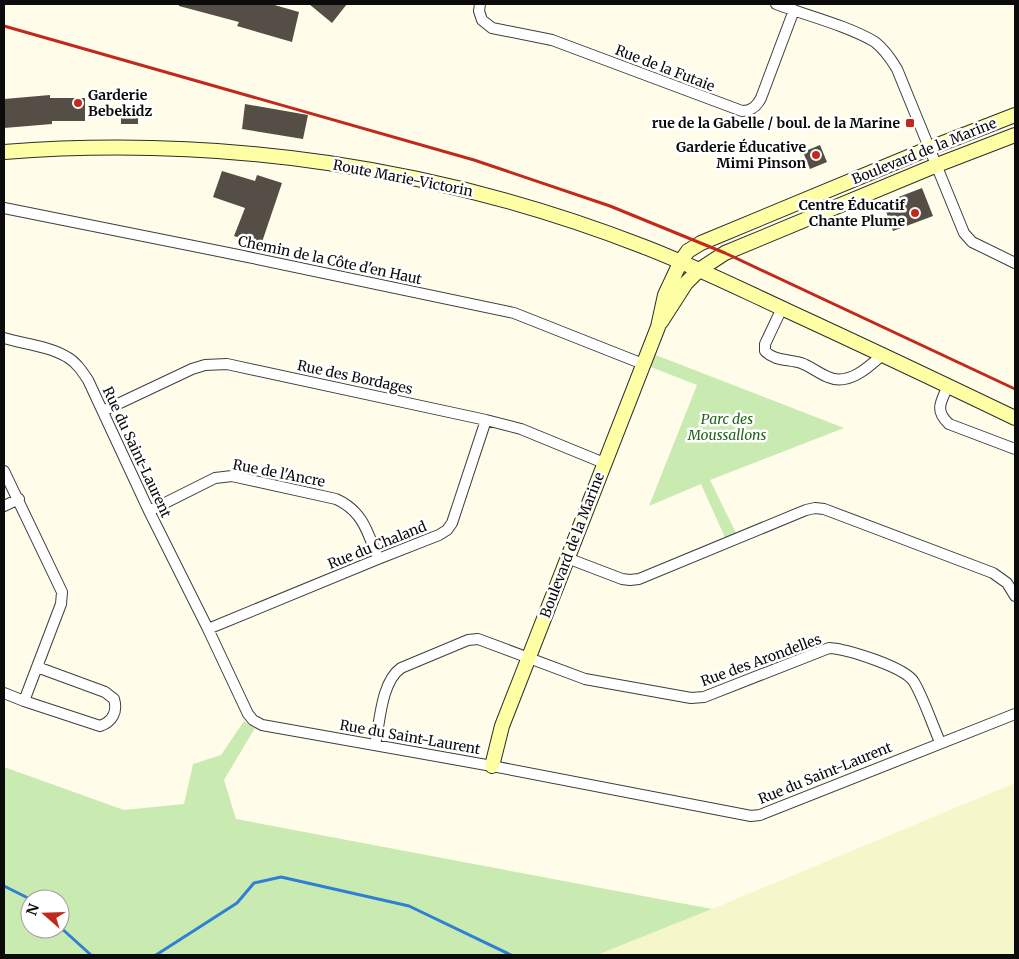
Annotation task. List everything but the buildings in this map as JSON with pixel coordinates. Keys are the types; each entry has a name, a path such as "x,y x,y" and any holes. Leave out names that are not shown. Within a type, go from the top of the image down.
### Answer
{"street":[{"name":"Rue de la Futaie","path":"480,4 480,16 484,23 492,28 552,40 742,111 755,107 761,98 794,10"},
{"path":"776,4 854,32 882,48 897,69 964,232 972,242 1015,263"},
{"name":"Boulevard de la Marine","path":"492,766 502,726 658,327 665,295 681,261 688,251 701,243 842,184 1015,115"},
{"name":"Boulevard de la Marine","path":"658,327 686,283 699,270 726,253 937,165 1015,135"},
{"name":"Route Marie-Victorin","path":"4,152 103,147 184,149 282,156 371,169 432,181 521,205 602,231 681,261 1015,418"},
{"path":"842,184 849,201"},
{"name":"Chemin de la Côte d'en Haut","path":"4,208 514,313 643,364"},
{"path":"782,308 765,344 764,351 769,356 799,362 829,378 839,380 848,378 868,368 882,355"},
{"name":"Rue du Saint-Laurent","path":"4,338 55,351 68,357 80,367 88,380 149,511 248,714 253,720 262,725 492,766 751,816 760,815 940,742 1015,714"},
{"name":"Rue des Bordages","path":"103,411 192,369 217,363 227,364 486,420 521,430 604,462"},
{"path":"948,386 940,404 940,413 949,424 1015,449"},
{"name":"Rue du Chaland","path":"208,629 378,558 439,535 447,530 452,523 486,420"},
{"path":"4,471 62,592 60,604 24,701"},
{"name":"Rue de l'Ancre","path":"149,511 215,478 232,476 336,499 346,503 362,521 378,558"},
{"path":"4,506 19,499"},
{"path":"567,558 622,579 639,579 797,513 815,508 824,509 994,574 1007,583 1015,596"},
{"name":"Rue des Arondelles","path":"375,745 387,686 393,675 402,668 473,639 482,640 585,679 691,698 704,697 829,648 843,649 904,672 914,681 940,742"},
{"path":"4,693 100,726 110,721 116,711 114,699 106,692 36,667"}],"green space":[{"name":"Parc des Moussallons","path":"648,352 844,428 710,480 738,537 727,542 701,484 649,506 697,385 643,364"},
{"path":"244,721 255,728 224,780 236,819 712,909 597,955 4,955 4,767 124,810 184,804 193,764 221,755"},
{"path":"1015,783 1015,955 597,955 712,909"}],"waterway":[{"path":"156,955 237,903 254,883 281,877 409,906 511,955"},
{"path":"4,886 20,894"},
{"path":"70,936 91,955"}],"railway":[{"path":"4,26 474,160 610,206 725,253 1015,389"}],"place":[{"name":"Garderie Bebekidz","path":"78,103"},
{"name":"rue de la Gabelle / boul. de la Marine","path":"910,123"},
{"name":"Garderie Éducative Mimi Pinson","path":"816,155"},
{"name":"Centre Éducatif Chante Plume","path":"915,213"}]}
